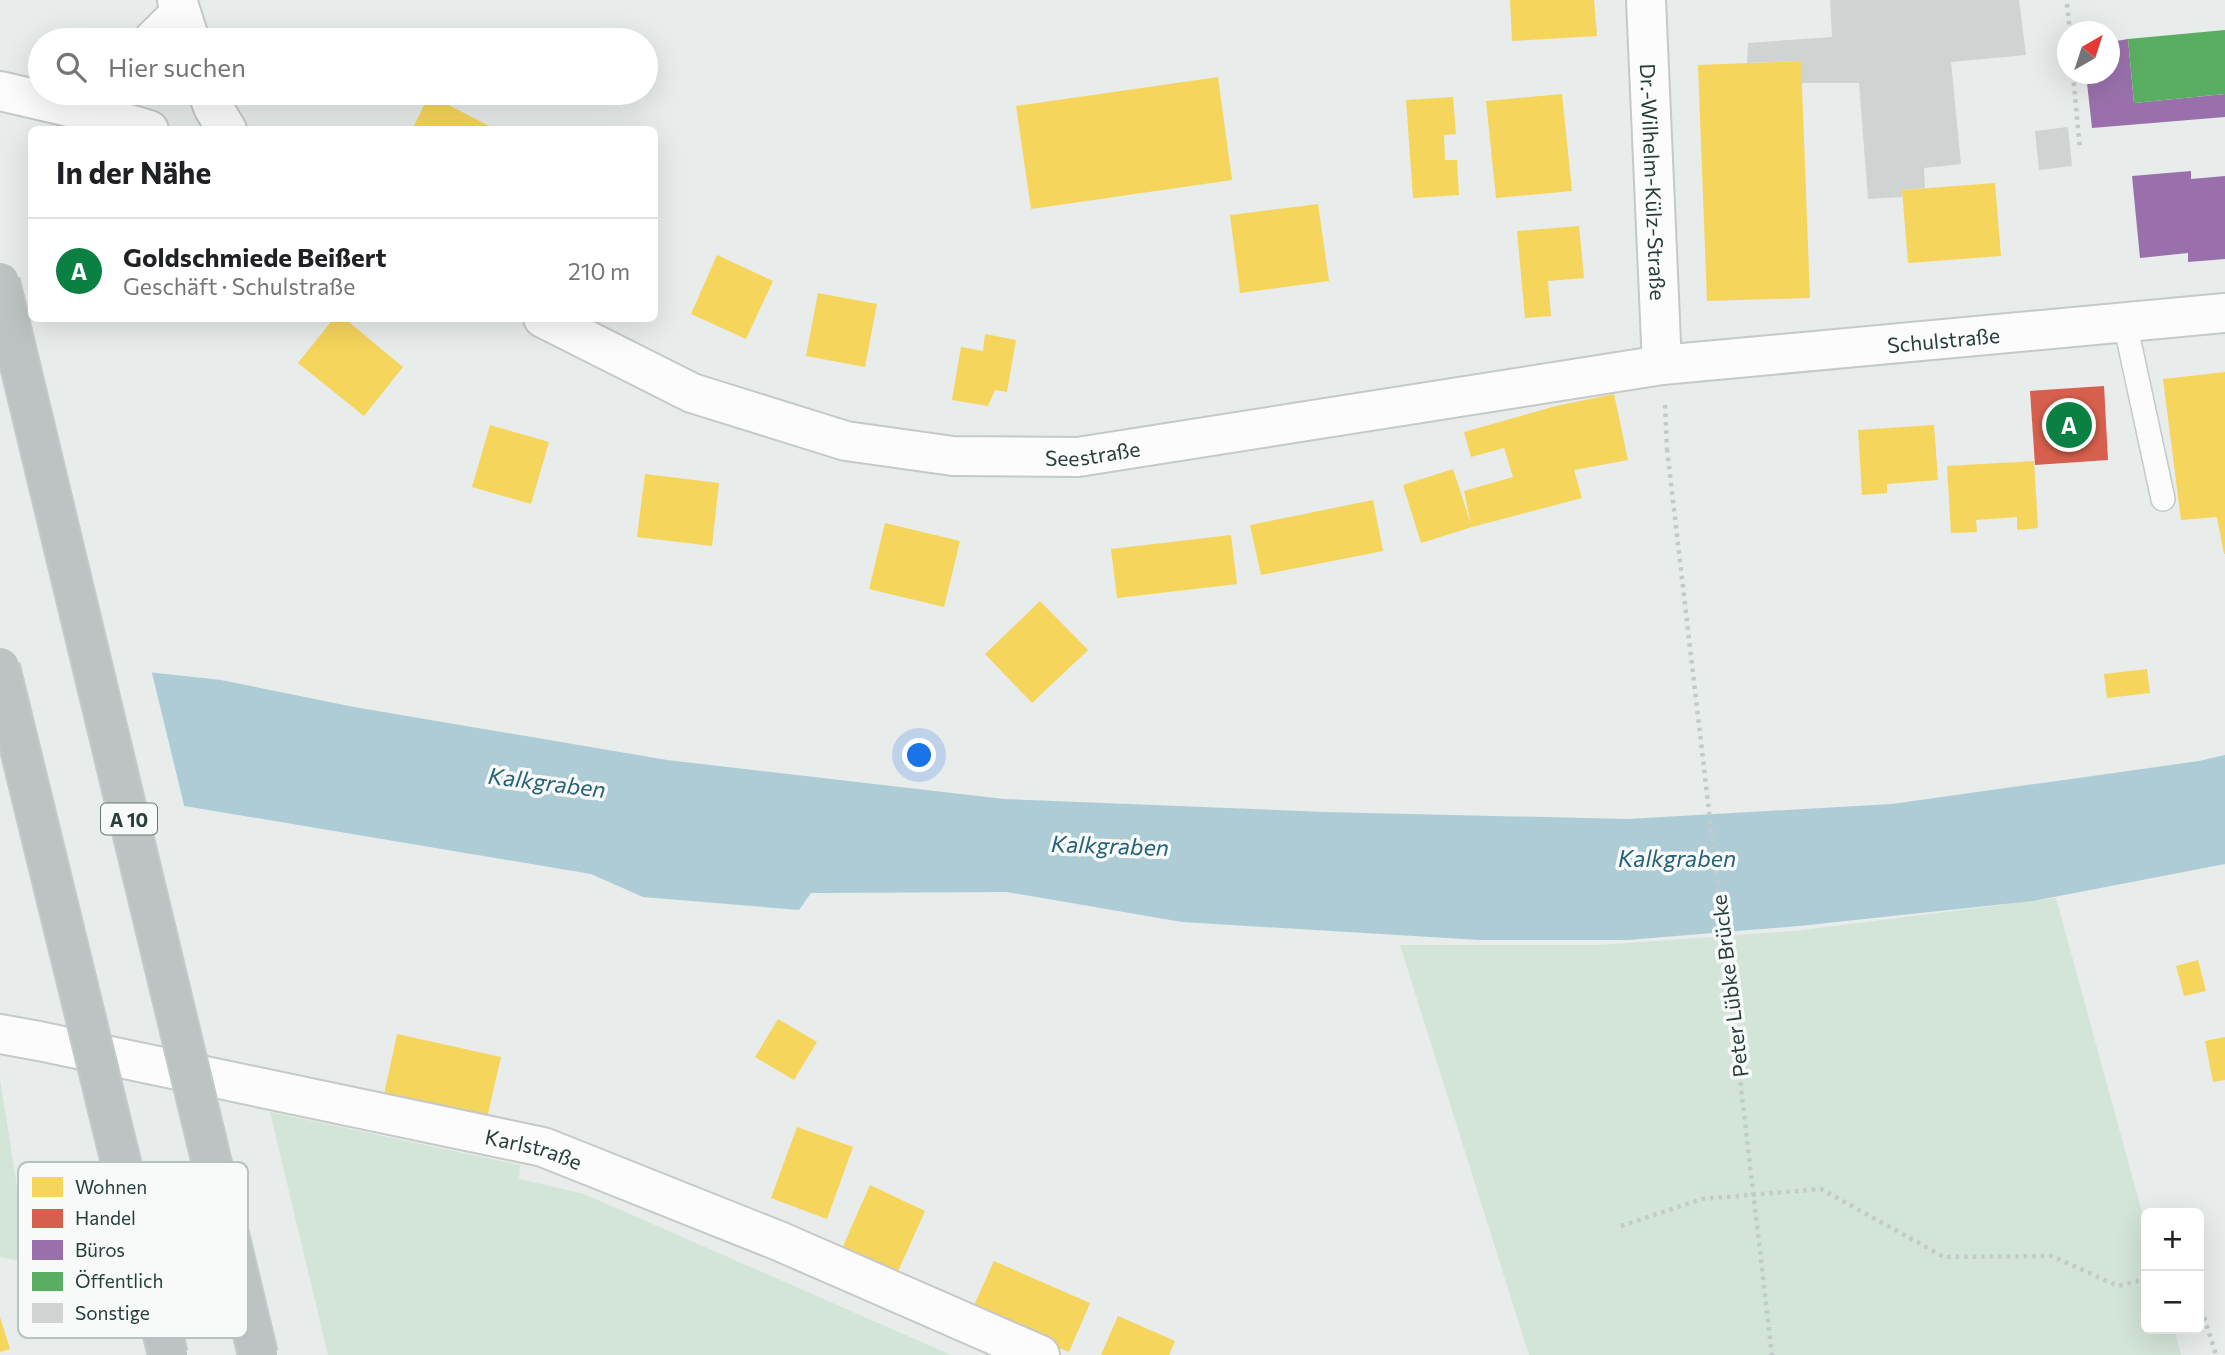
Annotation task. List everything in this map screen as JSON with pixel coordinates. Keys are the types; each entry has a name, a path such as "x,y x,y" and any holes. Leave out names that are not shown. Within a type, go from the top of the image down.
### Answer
{"highway":[{"name":"A 10","path":"0,282 212,1162"},
{"path":"0,667 121,1162"},
{"name":"A 10","path":"248,1313 258,1355"}],"street":[{"name":"Dr.-Wilhelm-Külz-Straße","path":"1646,0 1662,365"},
{"path":"0,91 28,94"},
{"path":"99,105 141,126"},
{"path":"212,105 225,126"},
{"name":"Schulstraße","path":"1662,365 2225,313"},
{"name":"Seestraße","path":"551,322 692,393 846,442 953,456 1077,457 1662,365"},
{"name":"Karlstraße","path":"0,1034 543,1147 779,1241 1040,1355"}],"lane":[{"path":"2125,323 2163,499"}],"path":[{"path":"2067,4 2069,21"},
{"path":"2074,84 2080,149"},
{"name":"Peter Lübke Brücke","path":"1667,449 1772,1355"},
{"path":"1621,1226 1702,1199 1821,1189 1944,1257 2052,1256 2118,1286 2141,1280"},
{"path":"2204,1317 2216,1355"}],"green space":[{"path":"2056,898 2141,1209 2141,1334 2175,1334 2181,1355 1529,1355 1400,945 1600,945 1795,931"},
{"path":"0,1079 18,1193 18,1261 0,1257"},
{"path":"270,1112 520,1165 519,1179 584,1194 951,1355 328,1355"}],"water":[{"name":"Kalkgraben","path":"0,656 221,680 354,707 667,760 1004,799 1325,812 1628,819 1892,804 2199,761 2225,755 2225,864 2033,901 1799,926 1627,940 1480,940 1182,922 1007,892 811,893 799,910 643,897 591,874 0,775"}],"pier":[{"path":"0,653 151,669 185,809 0,779"}],"building: Wohnen":[{"path":"1510,0 1594,0 1597,36 1512,41"},
{"path":"1801,61 1810,298 1707,301 1698,65"},
{"path":"1218,77 1232,180 1031,209 1016,106"},
{"path":"1562,94 1572,191 1496,198 1486,101"},
{"path":"1453,97 1456,134 1444,135 1445,160 1457,160 1459,195 1413,198 1406,100"},
{"path":"424,105 448,105 489,126 414,126"},
{"path":"1995,183 2001,256 1908,263 1902,190"},
{"path":"1318,204 1329,281 1240,293 1230,215"},
{"path":"1579,226 1584,278 1548,281 1551,316 1525,318 1517,231"},
{"path":"717,255 773,281 746,339 691,314"},
{"path":"818,293 877,304 865,367 806,356"},
{"path":"331,322 349,322 403,367 364,416 298,363"},
{"path":"985,334 1016,340 1007,392 995,390 988,406 952,400 961,347 983,351"},
{"path":"2225,372 2224,554 2217,517 2181,520 2163,379"},
{"path":"1614,394 1628,460 1574,470 1582,498 1421,543 1403,485 1453,469 1471,524 1464,491 1513,477 1504,448 1471,457 1464,432 1556,406"},
{"path":"490,425 549,442 531,504 472,487"},
{"path":"1934,425 1938,480 1887,484 1887,493 1862,495 1858,430"},
{"path":"2034,461 2038,528 2017,530 2017,517 1976,520 1977,532 1951,533 1947,466"},
{"path":"645,474 719,483 712,546 637,537"},
{"path":"1373,500 1383,551 1261,575 1250,525"},
{"path":"885,523 960,541 944,607 869,589"},
{"path":"1231,535 1237,584 1117,598 1111,549"},
{"path":"1040,601 1088,650 1032,703 985,654"},
{"path":"2147,669 2150,693 2107,698 2104,674"},
{"path":"2198,960 2206,991 2184,996 2176,966"},
{"path":"778,1019 817,1042 794,1080 755,1057"},
{"path":"397,1034 501,1057 485,1127 382,1104"},
{"path":"2225,1037 2225,1080 2213,1082 2205,1041"},
{"path":"797,1127 853,1147 827,1219 771,1198"},
{"path":"870,1185 925,1211 895,1278 840,1253"},
{"path":"994,1261 1090,1303 1069,1352 972,1310"},
{"path":"1118,1316 1175,1341 1169,1355 1101,1355"},
{"path":"0,1317 10,1349 0,1352"}],"building: Handel":[{"path":"2104,386 2108,460 2035,465 2030,391"}],"building: Büros":[{"path":"2128,39 2134,103 2225,94 2225,117 2092,128 2087,84 2120,84 2120,40"},
{"path":"2191,171 2191,179 2225,176 2225,259 2188,262 2188,253 2140,258 2132,176"}],"building: Öffentlich":[{"path":"2225,30 2225,94 2134,103 2128,39"}],"building: Sonstige":[{"path":"1830,0 2019,0 2026,55 1951,62 1961,164 1924,168 1925,188 1902,190 1902,197 1868,199 1859,83 1801,83 1801,61 1747,63 1748,43 1832,37"},
{"path":"2068,127 2072,166 2039,170 2035,131"}],"place":[{"name":"Goldschmiede Beißert","path":"2069,425"}]}
